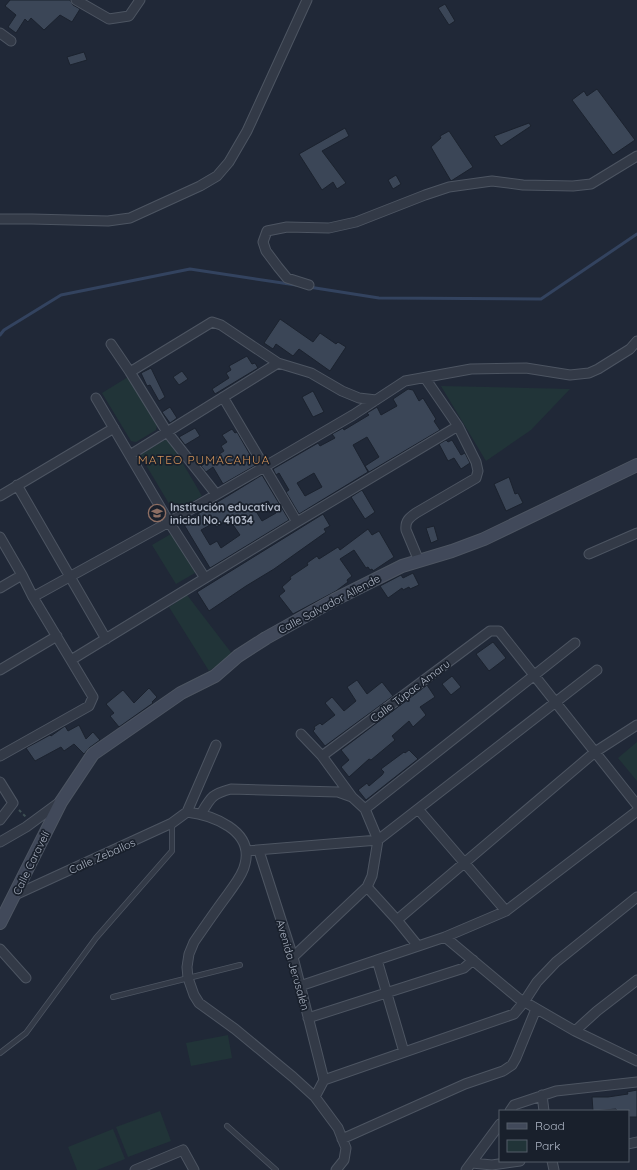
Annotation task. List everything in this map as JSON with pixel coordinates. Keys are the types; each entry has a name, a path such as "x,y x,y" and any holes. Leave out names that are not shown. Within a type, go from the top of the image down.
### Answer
{"street":[{"path":"76,0 109,19 129,16 140,0"},
{"path":"0,219 108,221 130,218 200,186 217,176 229,162 247,131 307,0"},
{"path":"0,33 11,41"},
{"path":"309,285 287,278 278,267 266,251 263,242 267,231 287,226 329,228 356,222 449,187 492,181 523,185 573,186 592,184 637,156"},
{"path":"130,372 212,322 221,324 278,363 311,373 342,392 353,396 376,400"},
{"path":"33,597 169,522 264,467 405,381 471,369 526,368 570,375 589,373 630,349 637,341"},
{"path":"111,344 167,432 216,494"},
{"path":"130,455 278,363"},
{"path":"419,561 406,530 405,526 408,520 476,478 478,471 476,462 458,426 425,378"},
{"path":"223,397 297,522"},
{"path":"96,398 169,522 205,578"},
{"path":"71,660 458,426"},
{"path":"0,496 114,428"},
{"name":"Calle Salvador Allende","path":"61,802 93,754 181,693 215,676 238,656 260,642 334,600 402,566 452,551 484,539 637,465"},
{"path":"17,485 106,639"},
{"path":"589,554 637,533"},
{"path":"0,537 33,597 93,697 89,706 0,756"},
{"path":"0,588 22,575"},
{"name":"Calle Túpac Amaru","path":"322,756 490,631 499,631 534,676"},
{"path":"0,670 57,636"},
{"path":"365,809 576,643"},
{"path":"246,851 378,840 597,670"},
{"path":"534,676 637,805"},
{"path":"397,920 595,752 637,725"},
{"path":"293,957 367,887 372,876 378,840 365,809 352,797 322,756 301,734"},
{"path":"216,745 187,812 202,814 227,825 235,831 243,840 246,851 246,864 239,878 194,942 189,954 187,967 188,978 199,1003 235,1029 315,1097 338,1128 346,1148 344,1160 336,1170"},
{"path":"0,782 13,804 0,820"},
{"path":"202,814 210,799 217,793 232,789 338,792 352,797"},
{"path":"0,842 32,823 61,802"},
{"name":"Calle Caravelí","path":"0,923 61,802"},
{"path":"418,809 506,911"},
{"path":"300,986 445,937 506,911 637,811"},
{"name":"Calle Zeballos","path":"15,895 172,823 187,812"},
{"name":"Avenida Jerusalén","path":"259,851 293,957 324,1080"},
{"path":"367,887 418,946"},
{"path":"315,1097 324,1080 514,1014 537,982 556,962 637,897"},
{"path":"445,937 524,1002 575,1031 637,1061"},
{"path":"0,949 26,978"},
{"path":"377,960 404,1052"},
{"path":"308,1018 464,968 473,960"},
{"path":"575,1031 597,1011 637,980"},
{"path":"342,1139 465,1084 503,1071 512,1065 536,1009"},
{"path":"511,1110 514,1105 556,1091 637,1082"},
{"path":"542,1095 544,1110"},
{"path":"469,1166 499,1125"},
{"path":"135,1170 183,1150 194,1170"},
{"path":"469,1166 492,1167 515,1162"}],"lane":[{"path":"0,1053 26,1033 96,938 172,851 172,823"},
{"path":"113,997 240,965"},
{"path":"227,1126 276,1170"}],"path":[{"path":"13,804 32,823"}],"green space":[{"path":"128,377 157,425 156,430 136,442 131,441 102,393"},
{"path":"441,386 570,389 531,430 486,461"},
{"path":"168,438 202,496 174,512 140,455"},
{"path":"176,531 200,570 176,584 152,545"},
{"path":"187,595 233,655 209,671 169,607"},
{"path":"637,742 637,781 618,758"},
{"path":"228,1035 232,1058 191,1066 186,1043"},
{"path":"160,1111 171,1141 128,1157 116,1127"},
{"path":"113,1129 125,1159 97,1170 77,1170 68,1147"}],"building":[{"path":"10,0 70,0 73,5 80,9 72,22 60,15 44,30 31,18 28,22 25,19 16,33 8,27 16,15 5,6"},
{"path":"445,4 455,21 449,25 438,8"},
{"path":"84,52 87,60 70,65 67,57"},
{"path":"597,89 635,140 613,155 572,100 584,91 587,96"},
{"path":"529,123 531,126 501,146 494,136"},
{"path":"345,128 349,136 322,151 346,183 337,189 333,182 322,190 299,154"},
{"path":"449,131 473,167 451,181 431,147 441,138 440,136"},
{"path":"396,175 401,184 393,189 388,180"},
{"path":"280,319 313,342 320,333 336,344 338,342 346,347 330,371 299,349 293,356 276,344 273,349 264,343"},
{"path":"247,356 252,364 255,363 258,368 215,394 212,389 229,378 226,373 231,370 229,366"},
{"path":"151,368 165,397 159,401 150,385 147,386 141,373"},
{"path":"182,371 188,379 179,385 173,377"},
{"path":"408,389 413,390 419,401 423,398 436,419 434,421 440,430 369,472 365,466 379,457 367,437 353,445 368,472 299,514 286,492 289,490 279,473 276,475 273,469 318,443 320,446 335,438 332,434 343,428 344,430 369,415 367,413 377,407 381,415 397,406 393,399","holes":["314,473 322,487 305,496 297,483"]},
{"path":"313,391 324,412 313,417 302,397"},
{"path":"170,407 177,418 170,423 162,412"},
{"path":"195,428 200,436 185,445 179,437"},
{"path":"232,429 235,433 237,432 256,465 223,484 213,467 206,472 201,466 224,451 221,446 227,442 222,435"},
{"path":"446,440 448,442 452,440 461,455 465,453 470,463 461,469 454,458 448,461 439,444"},
{"path":"262,475 289,520 210,568 183,523","holes":["268,501 276,513 262,521 254,508","229,519 240,535 221,548 217,541 210,545 201,530 214,523 216,527"]},
{"path":"509,477 515,494 518,493 523,503 506,511 494,484"},
{"path":"362,490 375,512 365,519 351,497"},
{"path":"323,514 330,526 324,529 326,532 274,569 209,611 197,592"},
{"path":"434,526 438,540 431,543 426,528"},
{"path":"368,529 372,535 379,531 394,557 373,571 368,567 366,568 354,550 340,559 352,576 347,580 348,582 336,591 293,614 279,596 285,591 282,587 291,579 290,577 308,565 307,563 317,556 319,559 338,547 340,550"},
{"path":"413,573 419,585 410,589 409,587 403,590 402,588 388,598 380,586 401,575 403,578"},
{"path":"493,642 506,658 489,671 476,654"},
{"path":"452,676 461,687 451,695 442,684"},
{"path":"357,680 367,694 382,682 393,696 325,746 313,731 315,729 314,727 320,723 322,725 335,715 325,703 332,697 344,711 356,701 347,687"},
{"path":"427,685 435,697 420,707 426,715 413,727 409,721 392,736 395,740 371,760 369,759 349,777 341,767 349,760 341,750"},
{"path":"149,688 157,697 152,702 153,703 119,727 110,716 114,713 106,704 123,690 134,703"},
{"path":"79,725 86,739 93,732 100,740 89,748 84,754 74,744 64,751 61,747 35,761 26,748 50,735 51,736 65,726 68,731"},
{"path":"409,750 418,759 366,800 358,790 367,783 369,786 382,775 384,772 381,769"},
{"path":"637,1090 637,1117 629,1117 629,1110 593,1110 592,1097 608,1097 628,1094 627,1092"}],"waterway":[{"path":"309,287 379,298 541,299 637,234"},
{"path":"0,335 4,330 61,295 190,269 296,285"}],"place":[{"name":"Institución educativa inicial No. 41034","path":"157,513"}],"district":[{"name":"MATEO PUMACAHUA","path":"204,460"}]}
